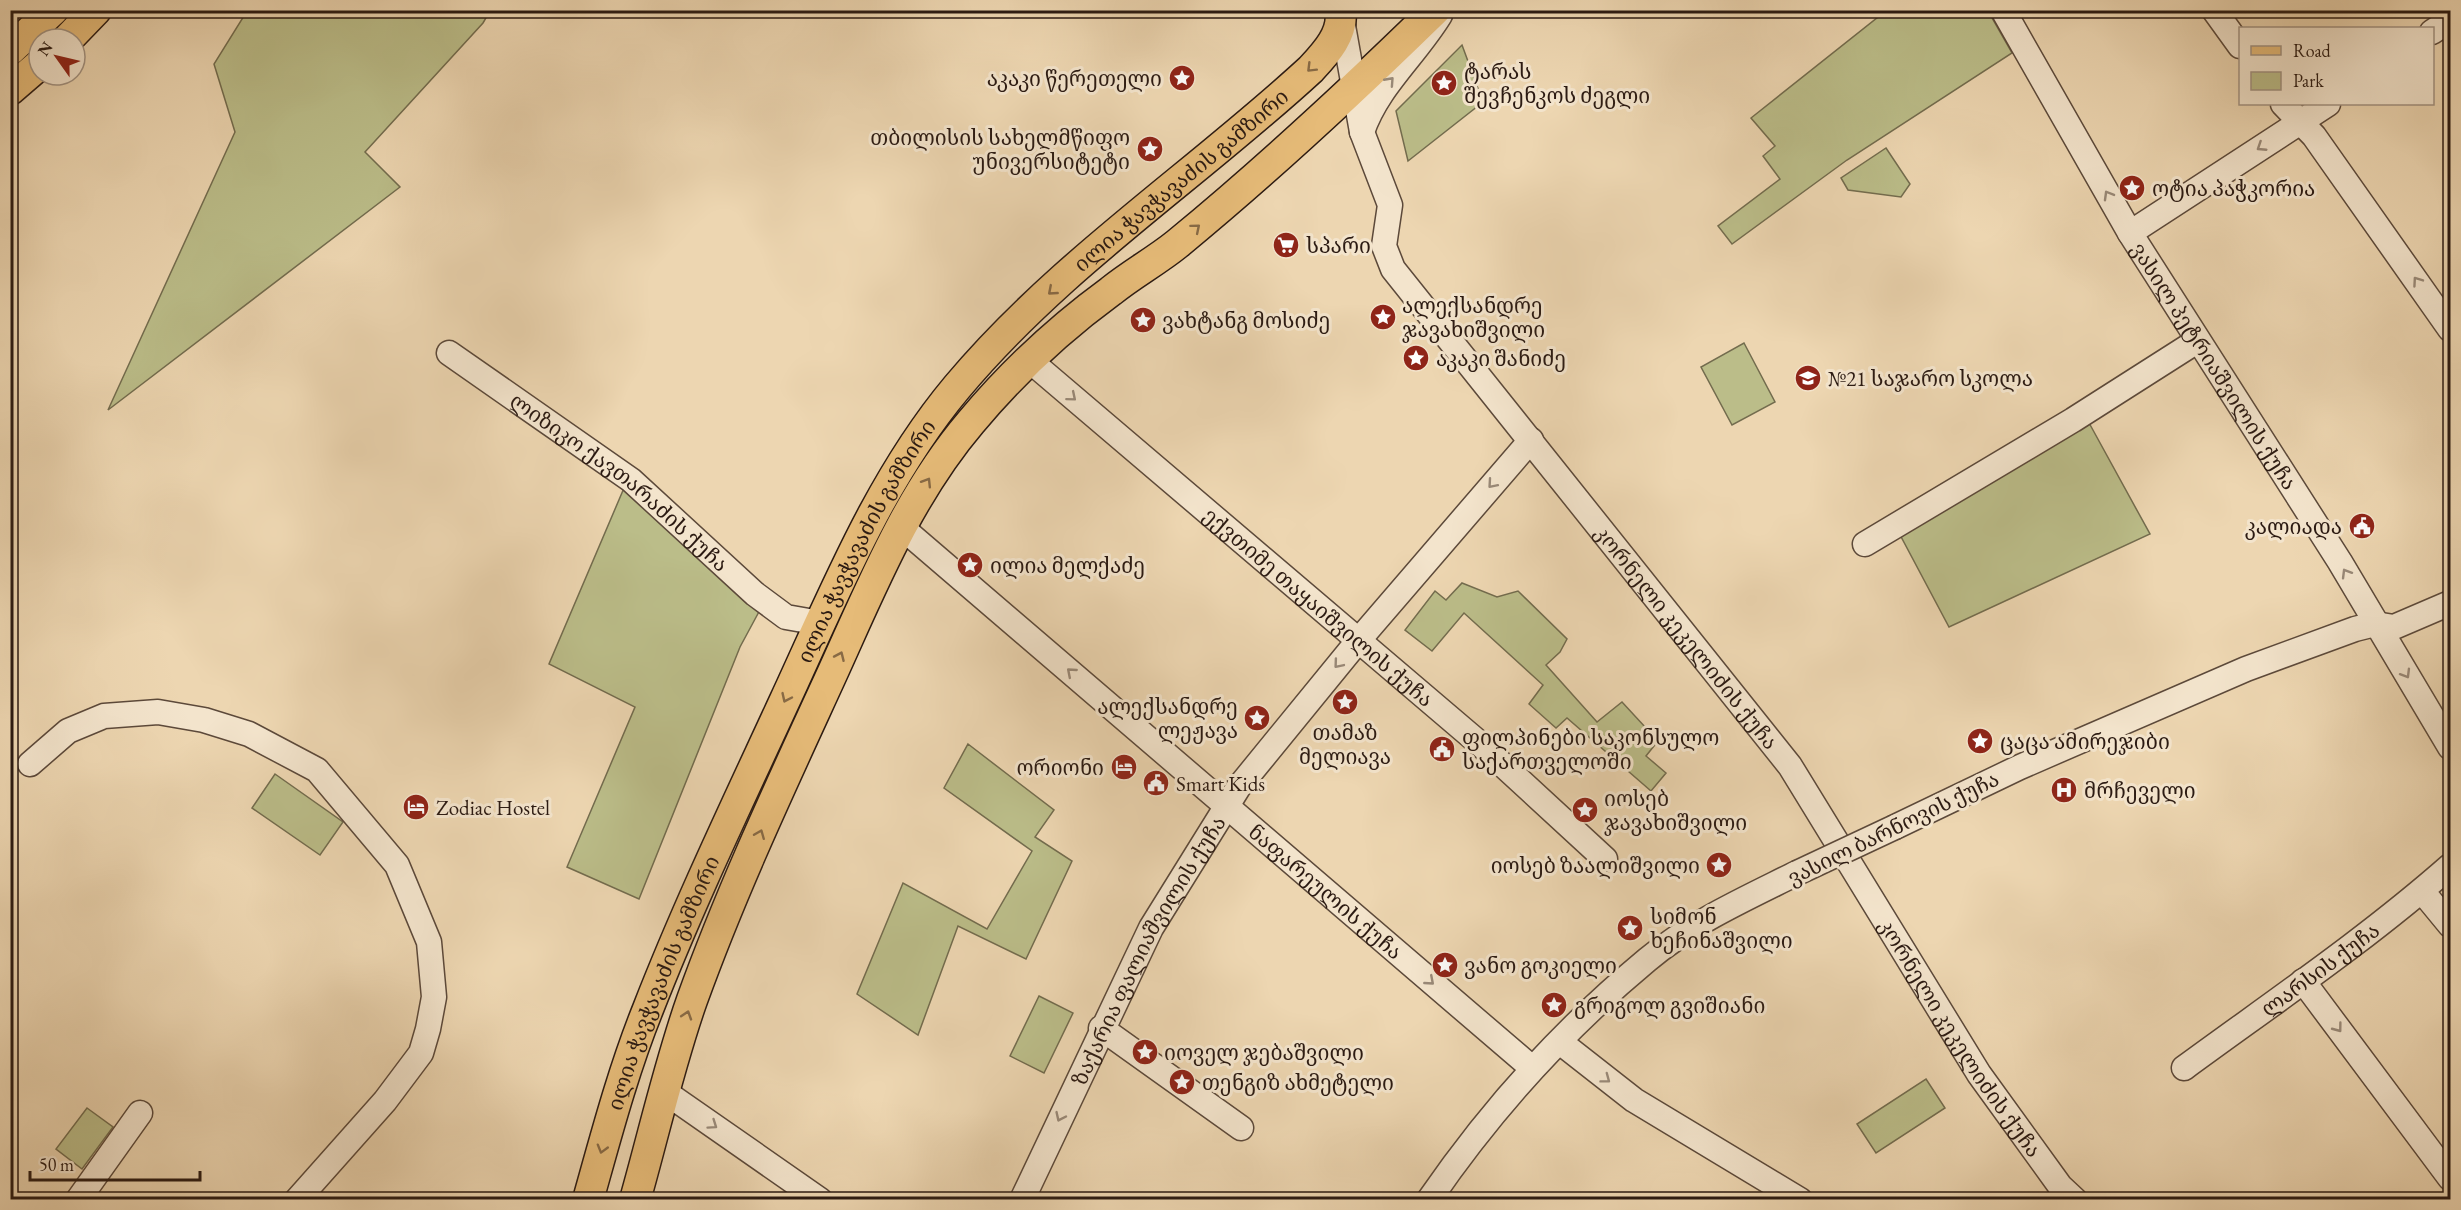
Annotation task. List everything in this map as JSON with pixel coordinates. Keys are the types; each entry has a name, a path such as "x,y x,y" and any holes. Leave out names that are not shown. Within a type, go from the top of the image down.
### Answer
{"main road":[{"path":"10,50 53,10"},
{"path":"80,27 96,10"},
{"name":"ილია ჭავჭავაძის გამზირი","path":"635,1200 669,1071 692,999 771,808 900,526 930,476 969,423 1028,359 1112,290 1177,244 1308,133 1351,77 1435,10"},
{"name":"ილია ჭავჭავაძის გამზირი","path":"588,1200 615,1105 648,1009 820,623 893,478 920,436 961,382 1028,312 1311,69 1332,43 1341,15"},
{"path":"10,90 27,75"}],"street":[{"path":"1362,132 1369,110 1380,93 1423,42 1443,10"},
{"name":"ვასილ პეტრიაშვილის ქუჩა","path":"2003,10 2130,233 2340,562 2375,624 2451,747"},
{"path":"2214,10 2239,43"},
{"name":"კორნელი კეკელიძის ქუჩა","path":"1341,15 1362,132 1390,206 1384,246 1393,269 1806,789 1979,1074 2060,1186 2075,1200"},
{"path":"2434,31 2451,20"},
{"path":"2284,105 2314,136 2451,329"},
{"path":"2130,233 2326,105"},
{"path":"1865,544 2073,420 2197,341"},
{"name":"ლიზიკო ქავთარაძის ქუჩა","path":"449,353 631,480 755,594 786,617 820,623"},
{"name":"ექვთიმე თაყაიშვილის ქუჩა","path":"1028,359 1479,743 1605,859"},
{"name":"ზაქარია ფალიაშვილის ქუჩა","path":"1022,1200 1101,1028 1151,928 1238,788 1358,641 1531,440"},
{"name":"ნაფარეულის ქუჩა","path":"900,526 1532,1068"},
{"name":"ვასილ ბარნოვის ქუჩა","path":"1429,1200 1532,1068 1648,959 1719,911 2020,767 2246,669 2375,624 2394,627 2451,603"},
{"name":"ლიზიკო ქავთარაძის ქუჩა","path":"786,617 805,657"},
{"path":"30,764 68,731 104,716 158,712 204,720 249,734 317,770 397,865 429,942 434,997 421,1053 385,1101 297,1200"},
{"name":"ლარსის ქუჩა","path":"2184,1068 2422,891 2451,866"},
{"path":"2422,891 2451,925"},
{"path":"2303,981 2451,1178"},
{"path":"1101,1028 1241,1128"},
{"path":"1560,1042 1634,1100 1800,1200"},
{"path":"665,1092 820,1200"},
{"path":"78,1200 140,1113"}],"green space":[{"path":"247,11 490,11 483,23 365,152 400,187 108,410 235,132 214,64"},
{"path":"1874,11 1988,11 2012,53 1847,160 1732,244 1718,226 1780,179 1763,156 1775,146 1751,118 1878,17"},
{"path":"1462,45 1483,102 1408,161 1396,111"},
{"path":"1886,148 1910,184 1901,197 1848,190 1841,178"},
{"path":"1744,343 1775,402 1732,425 1701,367"},
{"path":"2088,421 2150,534 1949,627 1898,531"},
{"path":"627,481 761,608 740,647 639,899 567,867 635,707 549,664"},
{"path":"1462,583 1497,597 1518,591 1567,639 1560,652 1546,665 1597,722 1622,702 1658,741 1646,756 1666,773 1651,791 1567,718 1556,728 1529,704 1543,685 1464,613 1432,651 1405,630 1435,591 1446,600"},
{"path":"968,744 1054,810 1035,837 1072,861 1026,959 958,926 918,1035 857,994 903,883 987,929 1032,851 944,788"},
{"path":"275,774 343,822 320,855 252,808"},
{"path":"1039,996 1073,1013 1044,1073 1010,1056"},
{"path":"1926,1079 1945,1108 1876,1153 1857,1124"},
{"path":"87,1108 113,1127 82,1169 56,1149"}],"place":[{"name":"აკაკი წერეთელი","path":"1182,78"},
{"name":"ტარას შევჩენკოს ძეგლი","path":"1444,83"},
{"name":"თბილისის სახელმწიფო უნივერსიტეტი","path":"1150,149"},
{"name":"ოტია პაჭკორია","path":"2132,188"},
{"name":"სპარი","path":"1286,245"},
{"name":"ალექსანდრე ჯავახიშვილი","path":"1383,317"},
{"name":"ვახტანგ მოსიძე","path":"1143,320"},
{"name":"აკაკი შანიძე","path":"1416,358"},
{"name":"№21 საჯარო სკოლა","path":"1808,378"},
{"name":"კალიადა","path":"2362,526"},
{"name":"ილია მელქაძე","path":"970,565"},
{"name":"თამაზ მელიავა","path":"1345,702"},
{"name":"ალექსანდრე ლეჟავა","path":"1257,718"},
{"name":"ცაცა ამირეჯიბი","path":"1980,741"},
{"name":"ფილპინები საკონსულო საქართველოში","path":"1442,749"},
{"name":"ორიონი","path":"1124,767"},
{"name":"Smart Kids","path":"1156,783"},
{"name":"მრჩეველი","path":"2064,790"},
{"name":"Zodiac Hostel","path":"416,807"},
{"name":"იოსებ ჯავახიშვილი","path":"1585,810"},
{"name":"იოსებ ზაალიშვილი","path":"1719,865"},
{"name":"სიმონ ხეჩინაშვილი","path":"1630,928"},
{"name":"ვანო გოკიელი","path":"1445,965"},
{"name":"გრიგოლ გვიშიანი","path":"1554,1005"},
{"name":"იოველ ჯებაშვილი","path":"1145,1052"},
{"name":"თენგიზ ახმეტელი","path":"1182,1082"}]}
